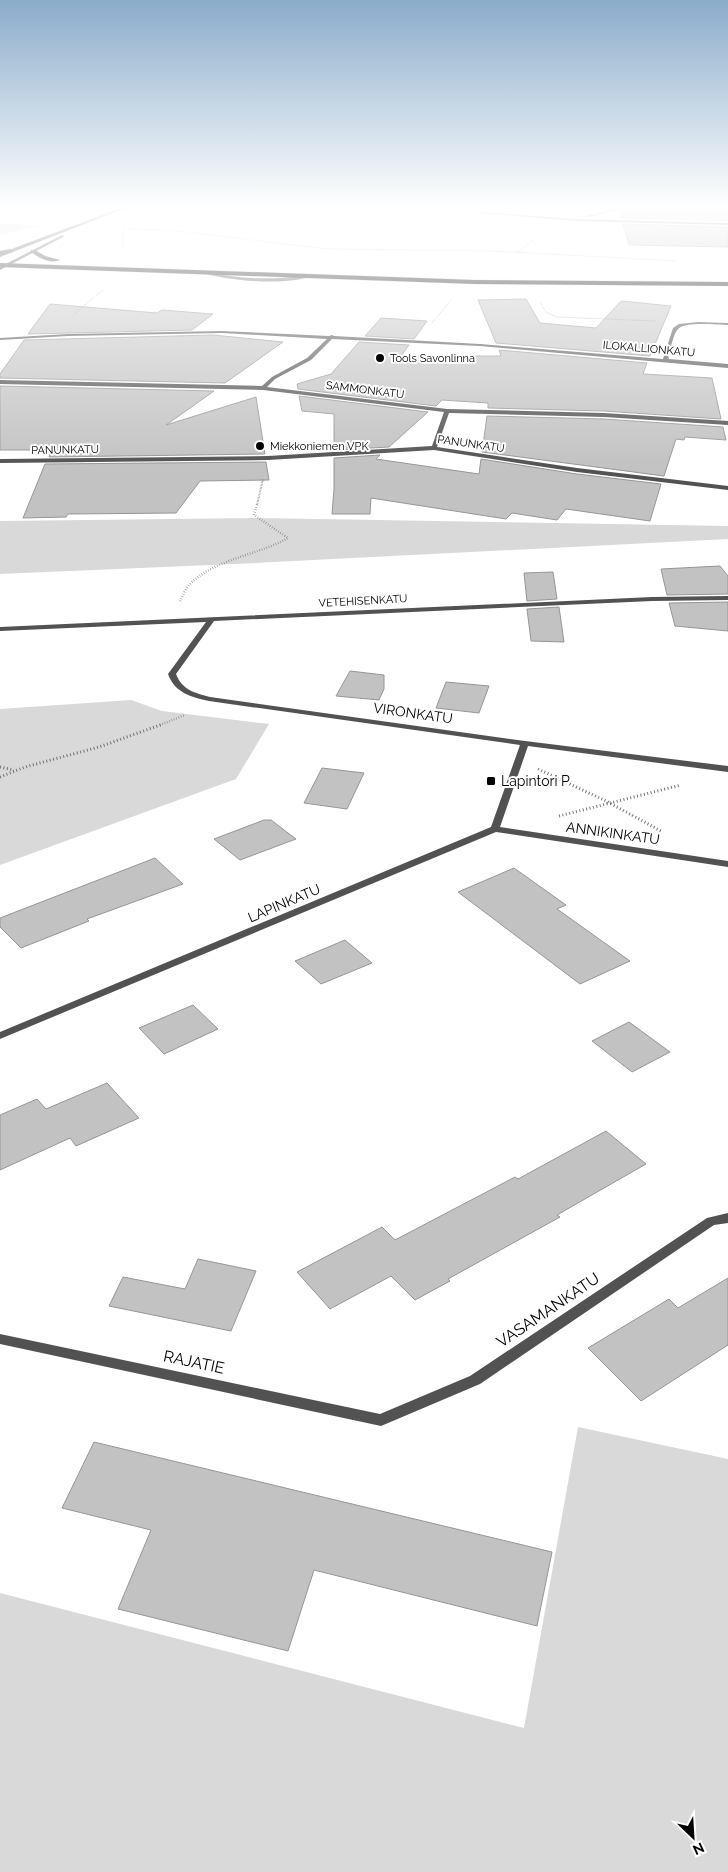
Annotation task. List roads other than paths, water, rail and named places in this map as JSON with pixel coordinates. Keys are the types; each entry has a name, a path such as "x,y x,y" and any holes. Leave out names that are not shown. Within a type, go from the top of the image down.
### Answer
{"street":[{"path":"666,360 666,355 676,329 681,326 698,323 728,324"},
{"name":"ILOKALLIONKATU","path":"0,339 68,335 222,332 332,336 728,366"},
{"path":"263,388 271,378 294,368 316,354 332,336"},
{"name":"SAMMONKATU","path":"0,382 263,388 447,411 604,415 728,423"},
{"path":"434,448 447,411"},
{"name":"PANUNKATU","path":"0,461 268,458 434,448 577,470 728,488"},
{"name":"VETEHISENKATU","path":"0,629 642,600 728,598"},
{"name":"VIRONKATU","path":"212,619 172,674 175,684 186,693 209,699 728,769"},
{"path":"495,829 525,743"},
{"name":"ANNIKINKATU","path":"495,829 728,864"},
{"name":"LAPINKATU","path":"0,1036 495,829"},
{"name":"VASAMANKATU","path":"381,1420 475,1380 711,1221 728,1218"},
{"name":"RAJATIE","path":"0,1339 381,1420"}],"place":[{"name":"Tools Savonlinna","path":"380,358"},
{"name":"Miekkoniemen VPK","path":"260,446"},
{"name":"Lapintori P","path":"491,781"}]}
